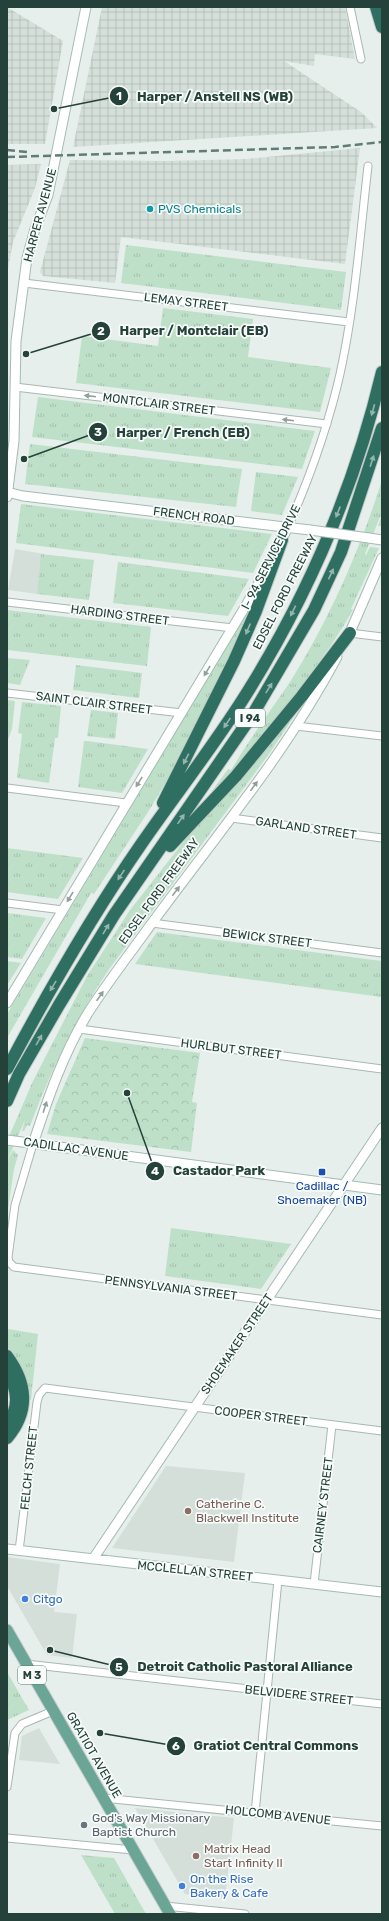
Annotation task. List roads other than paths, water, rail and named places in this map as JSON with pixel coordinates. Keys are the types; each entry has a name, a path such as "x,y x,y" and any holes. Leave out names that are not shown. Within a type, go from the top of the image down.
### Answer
{"highway":[{"path":"376,7 382,27"},
{"name":"EDSEL FORD FREEWAY","path":"7,1069 58,977 104,899 142,842 250,689 288,621 323,551 353,476 366,436 382,372"},
{"name":"EDSEL FORD FREEWAY","path":"7,1101 19,1074 59,1005 114,916 253,714 314,610 341,552 382,428"},
{"path":"142,842 231,668 256,611 282,540"},
{"path":"143,874 236,776 302,696 350,633"},
{"path":"7,1356 19,1374 24,1399 20,1415 7,1438"},
{"path":"7,1373 14,1384 16,1397 16,1408 7,1424"}],"main road":[{"name":"GRATIOT AVENUE","path":"9,1637 53,1710 168,1910"}],"street":[{"name":"HARPER AVENUE","path":"7,494 14,441 16,342 30,245 48,195 86,7"},
{"path":"350,7 361,58"},
{"name":"I- 94 SERVICE DRIVE","path":"126,803 233,628 282,540 310,474 327,424 340,373 349,322 368,166"},
{"name":"LEMAY STREET","path":"24,283 349,322"},
{"name":"MONTCLAIR STREET","path":"15,387 327,424"},
{"name":"FRENCH ROAD","path":"7,494 288,527 382,540"},
{"name":"EDSEL FORD FREEWAY","path":"9,1262 8,1257 15,1204 33,1144 54,1082 79,1029 98,998 231,818 316,697 350,633 382,558"},
{"name":"HARDING STREET","path":"7,602 233,628"},
{"path":"350,633 382,638"},
{"name":"SAINT CLAIR STREET","path":"7,693 182,713"},
{"path":"296,726 382,736"},
{"path":"7,788 126,803 7,1003"},
{"name":"GARLAND STREET","path":"231,818 382,838"},
{"path":"7,903 63,910"},
{"name":"BEWICK STREET","path":"152,923 382,953"},
{"name":"HURLBUT STREET","path":"79,1029 382,1068"},
{"name":"SHOEMAKER STREET","path":"93,1559 382,1128"},
{"name":"CADILLAC AVENUE","path":"7,1140 382,1190"},
{"name":"PENNSYLVANIA STREET","path":"9,1262 17,1268 382,1315"},
{"name":"COOPER STREET","path":"45,1388 382,1432"},
{"name":"FELCH STREET","path":"19,1551 37,1402 39,1395 45,1388"},
{"name":"CAIRNEY STREET","path":"314,1584 332,1425"},
{"name":"MCCLELLAN STREET","path":"7,1550 382,1592"},
{"path":"255,1813 278,1580"},
{"name":"BELVIDERE STREET","path":"26,1664 382,1704"},
{"path":"7,1787 15,1733 22,1724 53,1710"},
{"name":"HOLCOMB AVENUE","path":"103,1798 382,1826"},
{"path":"7,1838 133,1850"},
{"path":"168,1910 245,1914"}],"railway":[{"path":"7,157 335,147 382,142"},
{"path":"7,150 27,152"}],"place":[{"name":"Harper / Anstell NS (WB)","path":"54,109"},
{"name":"PVS Chemicals","path":"150,209"},
{"name":"Harper / Montclair (EB)","path":"26,354"},
{"name":"Harper / French (EB)","path":"24,459"},
{"name":"Castador Park","path":"127,1093"},
{"name":"Cadillac / Shoemaker (NB)","path":"322,1172"},
{"name":"Catherine C. Blackwell Institute","path":"188,1511"},
{"name":"Citgo","path":"25,1599"},
{"name":"Detroit Catholic Pastoral Alliance","path":"50,1650"},
{"name":"Gratiot Central Commons","path":"100,1733"},
{"name":"God's Way Missionary Baptist Church","path":"84,1825"},
{"name":"Matrix Head Start Infinity II","path":"196,1856"},
{"name":"On the Rise Bakery & Cafe","path":"182,1886"}]}
